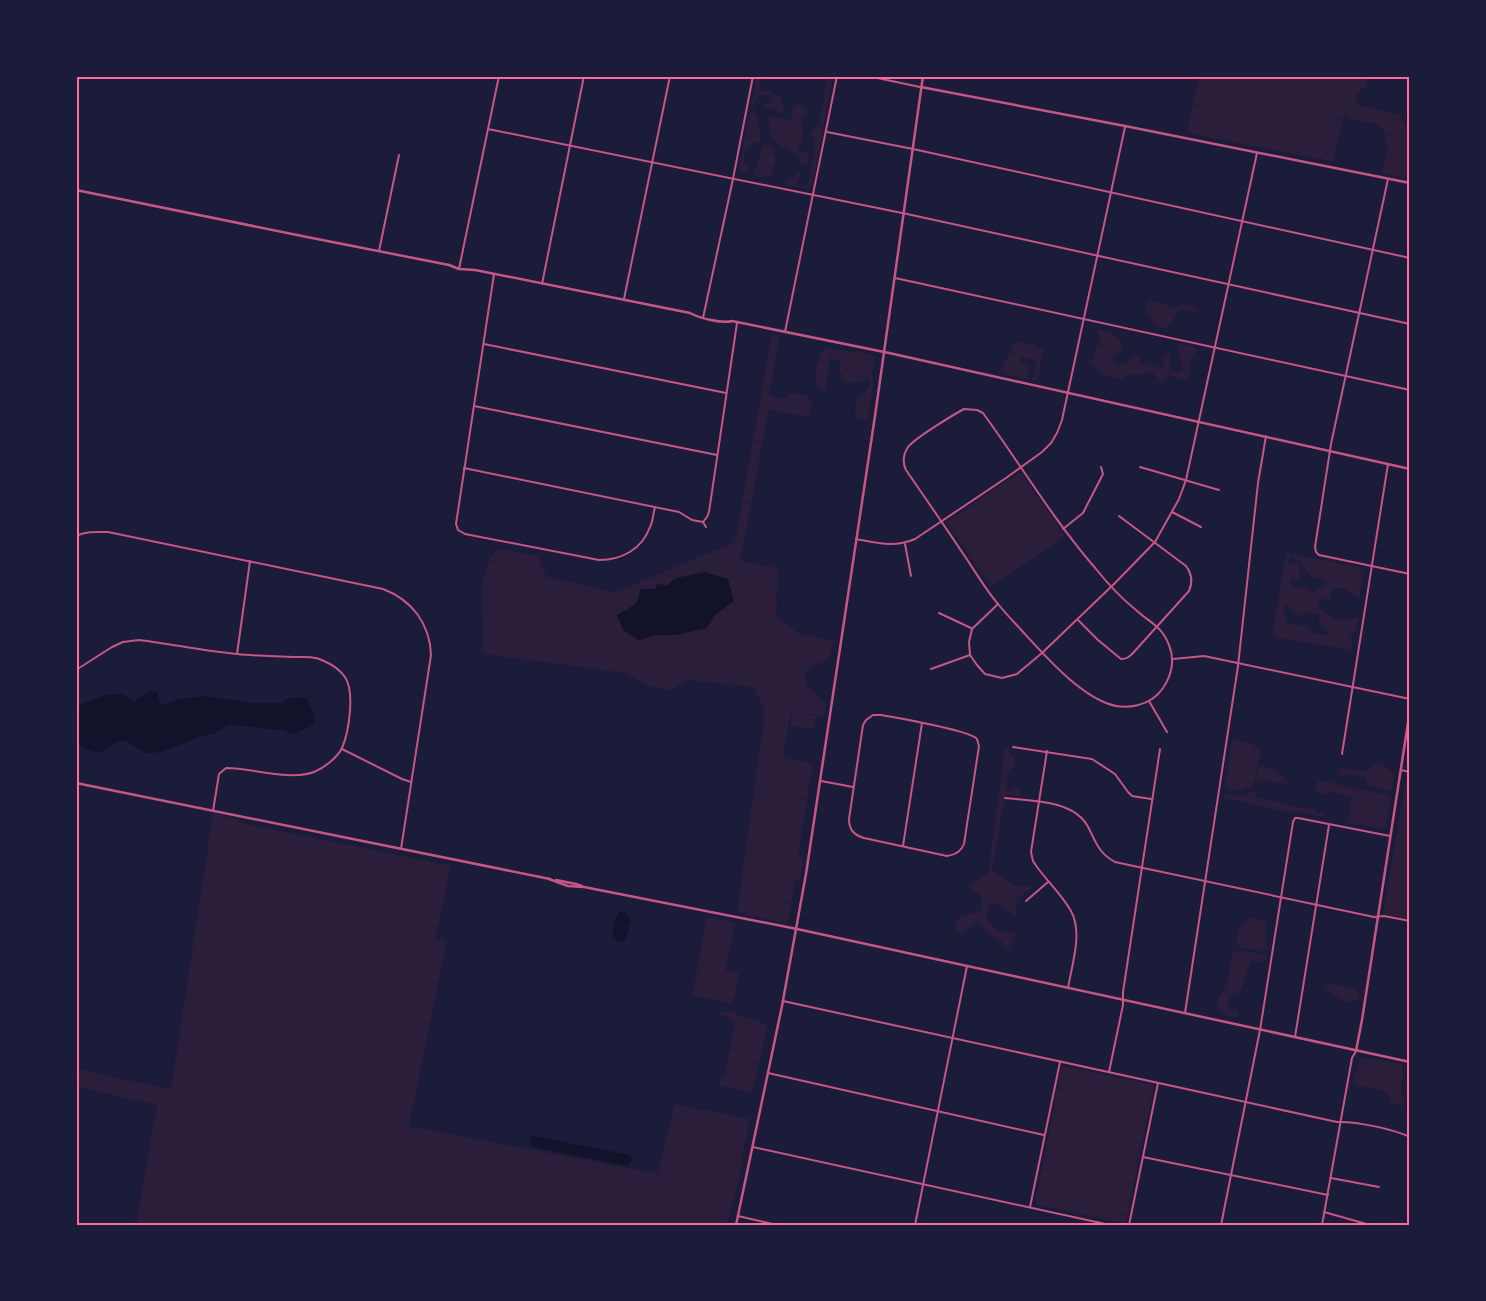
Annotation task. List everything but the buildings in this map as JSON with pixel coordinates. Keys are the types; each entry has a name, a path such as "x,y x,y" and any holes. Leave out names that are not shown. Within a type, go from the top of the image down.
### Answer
{"street":[{"path":"459,269 500,76"},
{"path":"542,284 584,76"},
{"path":"624,300 670,76"},
{"path":"704,318 752,76"},
{"path":"785,332 838,76"},
{"path":"868,76 1410,183"},
{"path":"736,1225 797,929 895,278 923,76"},
{"path":"856,539 886,545 905,544 915,539 1042,452 1058,433 1125,126"},
{"path":"488,129 903,213 1410,324"},
{"path":"827,132 913,149 1410,258"},
{"path":"998,604 972,629 969,642 970,655 985,674 1002,678 1017,674 1042,653 1078,620 1155,542 1179,499 1186,480 1257,153"},
{"path":"379,252 399,155"},
{"path":"1388,179 1330,452 1315,547 1319,555 1410,574"},
{"path":"76,190 449,265 459,269 475,270 690,313 694,316 721,322 738,322 884,352 1266,436 1330,452 1410,468"},
{"path":"494,274 456,524 458,530 465,534 599,560 608,560 623,557 634,550 650,527 655,507"},
{"path":"895,278 1410,390"},
{"path":"703,522 709,512 738,322"},
{"path":"484,344 726,393"},
{"path":"474,406 717,455"},
{"path":"964,409 977,410 984,415 1063,529 1097,571 1137,611 1158,626 1170,646 1173,659 1169,679 1161,691 1149,701 1135,707 1120,707 1107,703 1085,690 1042,653 998,604 941,522 903,464 904,454 908,447 916,440 964,409"},
{"path":"1185,1014 1239,663 1258,483 1266,436"},
{"path":"1342,754 1388,464"},
{"path":"1063,529 1083,513 1104,474 1101,467"},
{"path":"1140,467 1219,490"},
{"path":"464,468 679,512 692,520 703,522 706,527"},
{"path":"1172,512 1201,527"},
{"path":"1078,620 1098,640 1121,659 1124,659 1129,657 1158,626 1192,586 1192,578 1186,566 1119,516"},
{"path":"76,536 94,532 108,532 383,589 392,592 405,601 419,616 427,629 431,642 431,655 402,849"},
{"path":"905,544 911,576"},
{"path":"237,654 250,561"},
{"path":"940,613 972,629"},
{"path":"76,670 112,647 123,642 139,640 237,654 311,657 335,667 345,678 350,694 350,709 342,748 333,760 321,769 306,774 292,775 231,768 223,770 219,774 213,811"},
{"path":"931,669 970,655"},
{"path":"1173,659 1204,656 1410,699"},
{"path":"1149,701 1167,732"},
{"path":"1322,1225 1352,1058 1356,1051 1362,1020 1410,710"},
{"path":"873,715 881,715 922,724 970,734 978,742 964,844 956,854 947,856 864,838 856,835 851,830 848,819 863,725 866,720 873,715"},
{"path":"903,846 922,724"},
{"path":"1013,747 1092,759 1115,774 1132,796 1152,800"},
{"path":"342,748 411,782"},
{"path":"1110,1072 1123,1005 1122,1001 1160,749"},
{"path":"1047,751 1031,852 1033,861 1067,904 1076,923 1076,943 1068,989"},
{"path":"1400,770 1410,772"},
{"path":"820,781 853,787"},
{"path":"76,783 548,879 568,886 584,887 797,929 1410,1062"},
{"path":"1005,798 1063,806 1071,810 1083,819 1098,849 1107,858 1122,864 1374,917 1410,921"},
{"path":"1221,1225 1260,1030 1293,822 1295,818 1298,818 1390,836"},
{"path":"1295,1038 1329,824"},
{"path":"1026,901 1048,882"},
{"path":"915,1225 967,966"},
{"path":"783,1001 1337,1122 1389,1129 1410,1137"},
{"path":"1030,1207 1060,1062"},
{"path":"768,1073 1044,1134"},
{"path":"1129,1225 1158,1083"},
{"path":"753,1147 1110,1225"},
{"path":"1143,1157 1328,1195"},
{"path":"1331,1178 1379,1187"},
{"path":"1324,1212 1370,1225"},
{"path":"738,1216 778,1225"},
{"path":"1079,1225 1080,1219"}],"shaded area":[{"path":"757,76 762,76 759,91 770,91 772,94 778,95 781,98 783,112 777,111 775,107 765,108 764,104 767,102 774,104 771,96 758,94 753,108 751,108"},
{"path":"821,76 833,76 833,78 812,186 809,189 786,185 785,182 787,180 794,178 797,172 800,171 802,175 799,177 796,185 808,184 814,152 812,132 819,125 827,79"},
{"path":"1199,76 1370,76 1365,87 1356,94 1357,105 1399,115 1410,130 1410,178 1381,173 1388,150 1384,131 1377,124 1350,119 1344,114 1334,162 1187,133"},
{"path":"799,104 803,106 807,113 804,118 799,120 803,126 803,134 797,149 800,153 808,152 806,164 801,164 797,156 781,147 770,135 768,121 769,116 793,120 792,108"},
{"path":"750,113 756,114 755,118 760,129 761,141 747,148 744,154 744,163 748,165 749,170 746,173 740,171 739,167"},
{"path":"762,146 771,146 774,155 773,168 770,176 756,177 753,174"},
{"path":"1149,300 1176,308 1188,304 1199,311 1196,313 1188,310 1179,310 1167,329 1155,323 1150,316 1145,304"},
{"path":"1099,330 1112,333 1121,342 1124,350 1114,354 1111,358 1118,364 1124,364 1137,356 1140,357 1140,364 1164,369 1164,356 1168,353 1170,355 1169,366 1172,372 1180,372 1183,369 1177,350 1178,345 1193,347 1197,350 1191,359 1190,373 1183,380 1167,374 1162,383 1152,372 1128,375 1120,380 1108,376 1091,363 1100,338"},
{"path":"772,333 780,335 769,394 783,399 791,393 807,395 813,405 807,417 769,410 740,561 778,568 776,615 799,634 836,641 826,661 812,666 805,674 807,685 826,704 824,716 800,712 816,716 813,730 790,726 793,711 791,711 783,758 813,763 798,855 803,858 800,880 795,880 788,922 783,923 749,916 737,910 765,712 753,687 689,680 669,691 647,685 625,673 483,654 482,582 491,556 499,549 537,555 547,577 616,592 735,542","holes":["676,578 734,600 716,614 706,629 675,635 653,635 640,641 623,630 618,615 655,589 666,586"]},
{"path":"1017,341 1034,344 1038,348 1044,349 1037,382 1032,380 1037,360 1021,357 1020,363 1030,367 1027,380 1001,372 1003,363 1007,359 1013,343"},
{"path":"824,348 870,354 874,358 872,374 874,381 867,422 855,417 857,398 865,393 870,384 868,377 862,382 847,383 840,374 840,361 830,357 825,392 819,389 816,379 816,368"},
{"path":"1018,473 1022,474 1065,536 991,587 947,522"},
{"path":"1286,553 1359,567 1364,572 1359,599 1345,588 1333,588 1330,600 1319,598 1319,608 1328,615 1342,620 1358,618 1356,631 1351,634 1352,644 1350,650 1279,638 1273,632","holes":["1291,556 1297,559 1313,577 1325,579 1327,582 1325,586 1318,587 1314,593 1304,587 1291,586 1291,576 1299,582 1300,572 1296,563 1291,565 1288,563","1286,605 1294,614 1299,616 1309,611 1319,615 1321,626 1329,634 1319,634 1305,626 1288,623 1283,612 1283,606"]},
{"path":"705,572 728,579 734,601 716,614 706,628 675,635 653,635 640,641 623,630 617,615 636,604 641,589 655,589 657,583 666,586 676,578"},
{"path":"150,691 157,692 159,701 163,705 180,699 206,696 251,703 282,703 290,698 307,698 315,722 308,728 293,734 282,730 228,725 214,734 197,737 162,752 144,753 123,740 98,752 91,751 80,745 76,739 76,711 82,704 112,694 123,694 134,701"},
{"path":"1232,740 1250,743 1256,748 1261,749 1253,788 1248,787 1243,790 1237,790 1225,786"},
{"path":"1008,747 1016,765 1008,776 1008,791 1011,791 1014,787 1019,788 1021,793 1020,796 1005,795 992,871 1016,886 1032,886 1031,889 1015,901 1018,914 1015,916 991,901 987,910 987,920 998,931 1017,933 1008,950 1005,951 1002,941 988,933 980,924 974,925 960,934 954,929 956,919 981,910 981,898 977,892 971,890 971,884 988,874 1005,749"},
{"path":"1375,764 1385,765 1389,771 1394,773 1392,792 1365,783 1366,778 1346,774 1342,778 1338,775 1338,772 1342,773 1342,771 1338,771 1342,768 1366,771"},
{"path":"1259,765 1277,769 1277,772 1284,777 1288,785 1259,779 1257,784"},
{"path":"1406,778 1410,779 1410,919 1383,914"},
{"path":"1321,780 1353,788 1351,797 1329,792 1329,794 1314,792 1317,781 1321,782"},
{"path":"1354,788 1391,797 1386,830 1347,822"},
{"path":"1253,791 1256,792 1255,797 1303,808 1316,809 1316,812 1324,814 1324,817 1298,812 1297,814 1223,798 1225,794 1243,796"},
{"path":"214,813 236,819 241,823 451,866 435,940 447,940 409,1126 658,1174 674,1104 750,1119 740,1177 727,1225 136,1225 157,1105 76,1086 76,1069 171,1090"},
{"path":"619,912 628,915 630,921 626,939 619,942 613,938 613,928"},
{"path":"707,917 735,923 725,970 739,973 733,1004 692,996"},
{"path":"1252,917 1266,924 1267,949 1262,952 1240,947 1236,940 1241,927"},
{"path":"1236,950 1266,955 1267,959 1265,961 1252,961 1242,988 1229,999 1230,1011 1236,1009 1238,1013 1236,1017 1223,1015 1216,1004 1228,981 1231,959"},
{"path":"1332,984 1357,989 1360,995 1359,1000 1349,1002 1336,997 1324,988 1324,985"},
{"path":"723,1011 768,1024 752,1092 721,1086 719,1082 720,1078 724,1078 735,1023 731,1022 731,1017 721,1015 718,1018"},
{"path":"1361,1058 1401,1064 1403,1073 1401,1091 1405,1105 1401,1106 1390,1103 1387,1092 1356,1085 1353,1080"},
{"path":"1063,1066 1153,1085 1154,1088 1125,1224 1035,1204 1061,1068"},
{"path":"533,1136 630,1155 631,1163 623,1165 533,1147 530,1140"}]}
